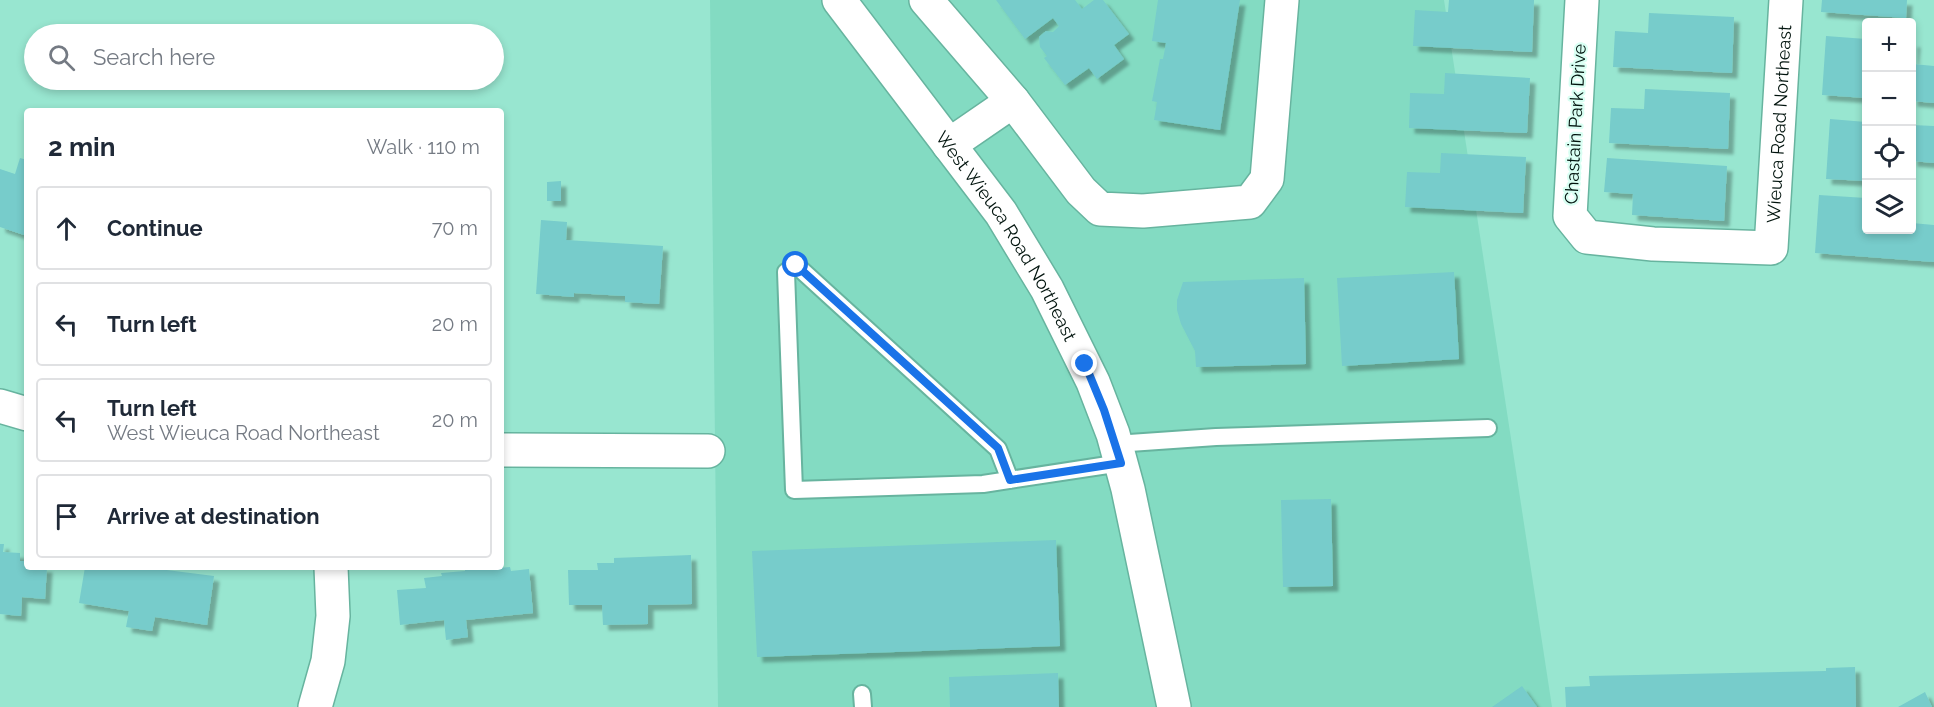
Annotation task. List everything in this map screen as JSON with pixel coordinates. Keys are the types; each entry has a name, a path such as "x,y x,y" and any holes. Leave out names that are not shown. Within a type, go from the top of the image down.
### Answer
{"street":[{"name":"West Wieuca Road Northeast","path":"839,0 1001,213 1047,289 1094,382 1118,454 1174,707"},
{"path":"926,0 1013,101 1081,191 1100,209 1143,211 1250,202 1267,179 1282,0"},
{"name":"Chastain Park Drive","path":"1582,0 1570,216 1587,237 1653,244 1771,248"},
{"name":"Wieuca Road Northeast","path":"1771,248 1786,0"},
{"path":"949,145 1013,101"},
{"path":"0,406 24,413"},
{"path":"504,450 708,451"},
{"path":"315,707 328,661 333,616 331,570"}],"lane":[{"path":"1010,480 998,448 796,265 786,272 794,490 983,484 1010,480 1118,454 1216,437 1488,428"}],"shaded area":[{"path":"710,0 1444,0 1552,707 718,707"}],"building":[{"path":"996,0 1075,0 1082,9 1094,0 1103,0 1129,34 1114,45 1124,59 1097,79 1089,68 1065,85 1044,58 1047,56 1040,47 1039,37 1046,31 1053,32 1059,26 1053,18 1025,39"},
{"path":"1158,0 1240,0 1220,130 1154,120 1157,102 1152,101 1160,59 1163,59 1166,43 1152,41"},
{"path":"1449,0 1534,0 1532,52 1413,46 1415,10 1448,12"},
{"path":"1822,0 1907,0 1906,18 1821,12"},
{"path":"1649,13 1734,17 1732,73 1613,67 1615,31 1648,33"},
{"path":"1826,36 1862,39 1862,98 1822,95"},
{"path":"1916,64 1934,66 1934,103 1916,101"},
{"path":"1445,73 1530,78 1527,133 1409,128 1410,93 1444,94"},
{"path":"1645,89 1730,93 1728,149 1609,143 1611,108 1644,109"},
{"path":"1830,119 1862,122 1862,181 1826,179"},
{"path":"1916,125 1934,126 1934,163 1916,161"},
{"path":"1441,153 1526,157 1523,213 1405,207 1407,172 1440,173"},
{"path":"20,158 24,159 24,235 0,227 0,169 15,174"},
{"path":"1607,158 1727,166 1724,221 1632,215 1633,194 1604,192"},
{"path":"561,181 561,201 547,201 547,182"},
{"path":"1819,195 1862,198 1862,234 1916,234 1916,223 1934,225 1934,262 1815,253"},
{"path":"541,220 567,222 566,240 663,246 659,304 625,302 625,296 574,293 574,297 536,294"},
{"path":"1454,272 1459,359 1342,366 1337,278"},
{"path":"1304,278 1306,364 1196,367 1195,351 1181,324 1177,310 1177,300 1183,282"},
{"path":"1331,499 1333,586 1283,587 1281,500"},
{"path":"1056,540 1060,646 757,657 752,551"},
{"path":"0,544 4,544 3,552 20,553 20,561 24,561 24,570 47,570 45,599 22,597 21,616 0,614"},
{"path":"691,555 692,604 648,605 648,624 603,625 602,605 569,605 568,570 598,570 597,563 614,563 614,558"},
{"path":"510,567 511,571 529,569 533,613 466,620 468,637 446,640 444,620 400,625 397,590 426,588 424,578 442,576 441,573 504,570 504,568"},
{"path":"84,570 167,570 214,576 207,625 155,617 152,631 126,627 129,611 79,603"},
{"path":"1855,667 1856,707 1566,707 1565,687 1590,686 1589,676 1826,671 1826,668"},
{"path":"1058,673 1059,707 950,707 949,677"},
{"path":"1522,686 1537,707 1492,707"},
{"path":"1925,692 1932,707 1898,707"}],"route":[{"path":"796,265 998,448 1010,480 1121,463 1113,434 1085,364"}]}
